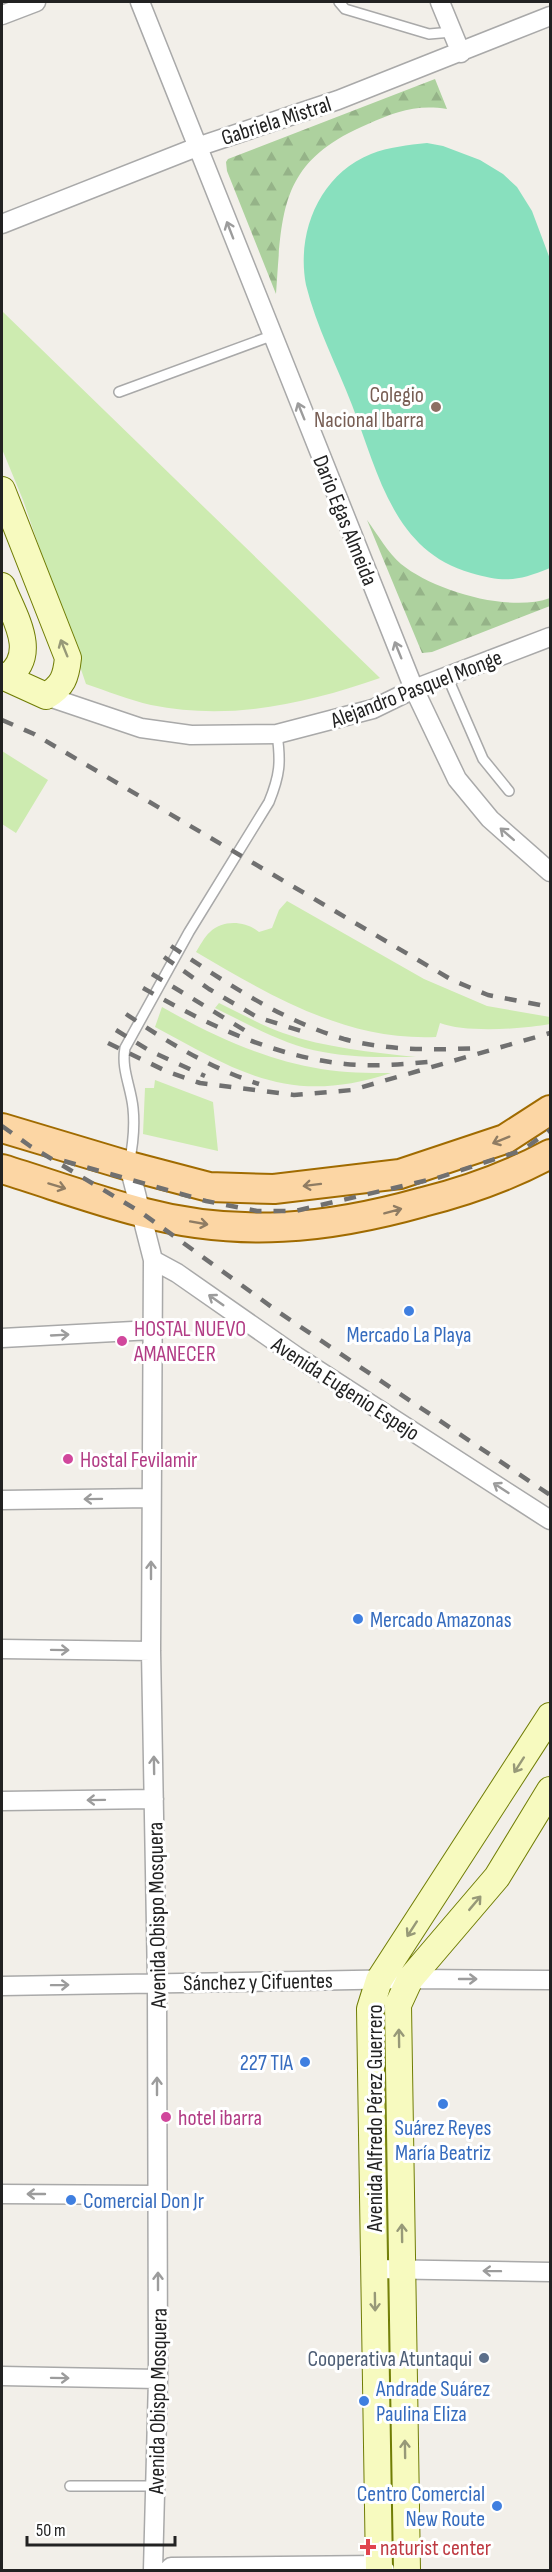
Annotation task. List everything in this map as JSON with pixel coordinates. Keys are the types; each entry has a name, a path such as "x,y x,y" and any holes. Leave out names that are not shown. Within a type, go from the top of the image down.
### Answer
{"main road":[{"path":"2,1128 209,1187 274,1190 400,1174 505,1139 550,1110"},
{"path":"2,1169 142,1213 215,1226 272,1228 319,1226 378,1215 455,1194 531,1164 550,1154"}],"street":[{"path":"2,15 36,2"},
{"name":"Dario Egas Almeida","path":"140,2 271,336 414,689 457,779 490,819 550,872"},
{"path":"440,2 461,53"},
{"name":"Gabriela Mistral","path":"2,224 197,147 338,100 550,16"},
{"path":"2,490 68,658 66,677 59,689 46,696"},
{"path":"2,586 24,641 22,660 17,670 4,677"},
{"name":"Alejandro Pasquel Monge","path":"4,677 46,696 141,728 191,735 277,734 373,709 414,689 550,637"},
{"path":"129,1166 153,1260"},
{"name":"Avenida Obispo Mosquera","path":"153,1260 151,1651 158,2194 157,2486 153,2571"},
{"name":"Avenida Eugenio Espejo","path":"153,1260 177,1273 296,1356 550,1520"},
{"path":"2,1338 152,1330"},
{"path":"2,1500 151,1498"},
{"path":"2,1649 151,1651"},
{"name":"Avenida Alfredo Pérez Guerrero","path":"381,2569 370,2009 379,1980 550,1716"},
{"name":"Avenida Alfredo Pérez Guerrero","path":"407,2571 398,2005 410,1979 497,1877 550,1790"},
{"path":"2,1801 154,1799"},
{"name":"Sánchez y Cifuentes","path":"2,1986 410,1979 550,1980"},
{"path":"2,2194 158,2194"},
{"path":"374,2269 550,2271"},
{"path":"2,2376 158,2379"},
{"path":"168,2571 171,2567 381,2569"}],"lane":[{"path":"339,2 345,9 429,34 452,32"},
{"path":"119,392 271,336"},
{"path":"447,676 483,759 509,791"},
{"path":"129,1166 135,1133 133,1106 123,1060 125,1048 189,932 269,802 280,769 277,734"},
{"path":"70,2486 157,2486"}],"green space":[{"path":"435,79 447,109 416,108 378,120 339,138 317,154 302,172 291,191 285,213 276,294 227,171 228,159"},
{"name":"Colegio Nacional Ibarra","path":"427,143 443,146 480,160 503,174 517,187 532,211 550,259 550,568 529,576 502,579 471,573 445,562 423,547 406,528 381,482 321,331 306,285 304,265 308,226 325,191 338,176 371,154 392,148"},
{"path":"2,311 380,678 295,702 267,707 210,711 180,710 151,705 86,684 23,500 2,449"},
{"path":"367,520 396,560 415,574 433,583 452,591 494,601 533,602 550,598 550,606 432,652 422,653"},
{"path":"2,751 48,780 16,833 2,824"},
{"path":"287,901 424,979 487,1006 550,1017 550,1024 510,1029 479,1029 440,1023 436,1037 371,1032 310,1013 196,952 208,934 221,925 241,924 259,932 272,928 279,910"},
{"path":"219,1003 283,1033 299,1038 349,1049 416,1057 358,1056 309,1049 268,1034 215,1008"},
{"path":"162,1007 219,1037 279,1059 330,1070 391,1073 356,1082 324,1086 295,1085 267,1080 214,1058 155,1027"},
{"path":"155,1080 213,1102 218,1151 143,1134 145,1088 154,1088"}],"railway":[{"path":"2,720 34,734 452,980 488,995 550,1007"},
{"path":"171,946 275,1011 344,1039 394,1048 481,1048"},
{"path":"164,957 209,989 257,1017 301,1031"},
{"path":"152,974 249,1033"},
{"path":"143,988 215,1026 292,1054 356,1065 437,1061"},
{"path":"126,1014 190,1054 259,1084"},
{"path":"116,1030 150,1051 205,1076"},
{"path":"108,1043 168,1072 200,1083 294,1095 352,1090 550,1033"},
{"path":"2,1126 30,1146 142,1213 280,1313 550,1495"},
{"path":"64,1161 206,1201 257,1211 295,1211 437,1178 523,1150 550,1130"}],"place":[{"name":"Colegio Nacional Ibarra","path":"436,407"},
{"name":"Mercado La Playa","path":"409,1311"},
{"name":"HOSTAL NUEVO AMANECER","path":"122,1341"},
{"name":"Hostal Fevilamir","path":"68,1459"},
{"name":"Mercado Amazonas","path":"358,1619"},
{"name":"227 TIA","path":"305,2062"},
{"name":"Suárez Reyes María Beatriz","path":"443,2104"},
{"name":"hotel ibarra","path":"166,2117"},
{"name":"Comercial Don Jr","path":"71,2200"},
{"name":"Cooperativa Atuntaqui","path":"484,2358"},
{"name":"Andrade Suárez Paulina Eliza","path":"364,2401"},
{"name":"Centro Comercial New Route","path":"497,2506"},
{"name":"naturist center","path":"368,2547"}]}
